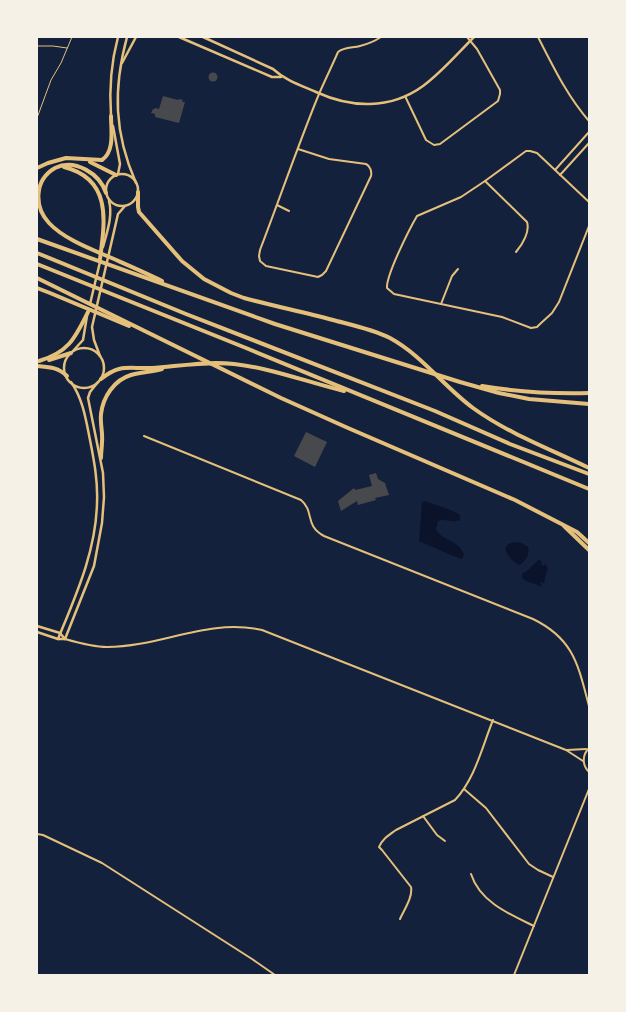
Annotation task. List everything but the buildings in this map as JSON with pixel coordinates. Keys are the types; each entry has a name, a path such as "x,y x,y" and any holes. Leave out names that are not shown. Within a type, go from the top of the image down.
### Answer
{"highway":[{"path":"37,168 66,158 102,160 109,153 111,144 111,116"},
{"path":"86,160 117,175"},
{"path":"61,166 74,169 85,175 94,184 100,198 104,211 100,260"},
{"path":"106,193 97,177 90,172 75,166 61,166 54,169 45,177 40,185 38,197 40,210 49,224 67,237 185,292"},
{"path":"138,192 138,207 142,216 161,235 182,260 204,279 232,294 244,298 348,323 390,338 412,352 472,407 491,420 511,432 589,468"},
{"path":"37,239 275,324 413,368 499,393 529,399 589,404"},
{"path":"37,253 435,411 510,444 589,474"},
{"path":"37,264 589,489"},
{"path":"37,278 109,315 237,377 348,428 516,500 577,532 589,543"},
{"path":"37,288 109,315"},
{"path":"38,361 56,355 67,346 73,339 88,312"},
{"path":"38,361 52,360 72,352"},
{"path":"100,380 108,373 122,367 143,368 196,364 234,364 268,370 358,394"},
{"path":"37,366 55,368 67,376"},
{"path":"100,458 102,442 101,414 109,390 120,380 132,374 151,372 170,366"},
{"path":"460,382 503,390 566,394 589,393"},
{"path":"558,521 589,550"}],"street":[{"path":"117,37 110,76 111,116 120,164 117,175"},
{"path":"109,201 116,206 125,206 135,200 138,192 125,152 118,112 120,67 127,37"},
{"path":"120,67 136,37"},
{"path":"179,37 272,76 282,77"},
{"path":"203,37 273,69 282,77 319,94 332,99 356,104 383,103 405,96 418,89 430,81 474,37"},
{"path":"298,149 335,161 364,164 369,166 371,172 371,176 326,271 322,275 314,277 264,265 260,261 260,250 298,149 319,94 340,50 360,46 382,37"},
{"path":"405,96 426,140 431,144 436,145 440,144 498,101 500,90 477,49 467,37"},
{"path":"538,37 563,85 574,102 589,120"},
{"path":"555,170 589,132"},
{"path":"560,175 589,143"},
{"path":"589,202 535,152 528,151 461,197 417,216 387,282 388,290 394,294 502,317 528,328 537,327 552,313 559,302 589,226"},
{"path":"58,639 89,560 94,536 97,504 95,464 86,420 76,389 67,376 65,366 67,359 82,342 84,336 88,312 111,216 111,208 106,193 108,182 117,175 123,174 131,176 136,183"},
{"path":"485,181 528,222 528,229 522,246 516,252"},
{"path":"277,205 289,211"},
{"path":"65,639 96,559 100,538 104,497 100,458 88,398 92,388 100,380 104,372 104,365 94,340 92,327 118,214 125,206"},
{"path":"441,304 452,276 458,269"},
{"path":"72,352 80,348 88,348 100,356"},
{"path":"71,382 78,386 85,387 92,386 100,380"},
{"path":"144,436 301,500 308,508 314,529 324,536 527,617 549,628 561,638 572,654 589,706"},
{"path":"37,626 60,633 65,639"},
{"path":"37,632 58,639 65,639 93,646 116,647 222,627 244,626 258,629 270,632 493,720 566,750 583,761"},
{"path":"400,919 412,890 379,847 380,844 387,836 396,830 455,800 464,789 470,778 493,720"},
{"path":"566,750 588,748"},
{"path":"588,748 584,754 583,761 589,772"},
{"path":"464,789 486,808 529,864 553,877"},
{"path":"514,975 589,789"},
{"path":"423,816 437,835 445,841"},
{"path":"37,834 43,835 102,864 252,959 274,975"},
{"path":"470,874 476,886 488,900 502,910 534,926"}],"lane":[{"path":"37,118 51,80 68,48 72,37"},
{"path":"37,46 68,48"}],"water":[{"path":"425,501 460,515 460,520 457,521 438,521 436,530 443,537 461,549 464,554 462,559 419,541 422,502"},
{"path":"514,542 522,543 528,547 527,557 520,565 507,554 505,549 508,544"},
{"path":"539,559 543,566 545,564 548,568 544,584 542,582 540,583 542,586 526,581 522,578 522,574"}]}
